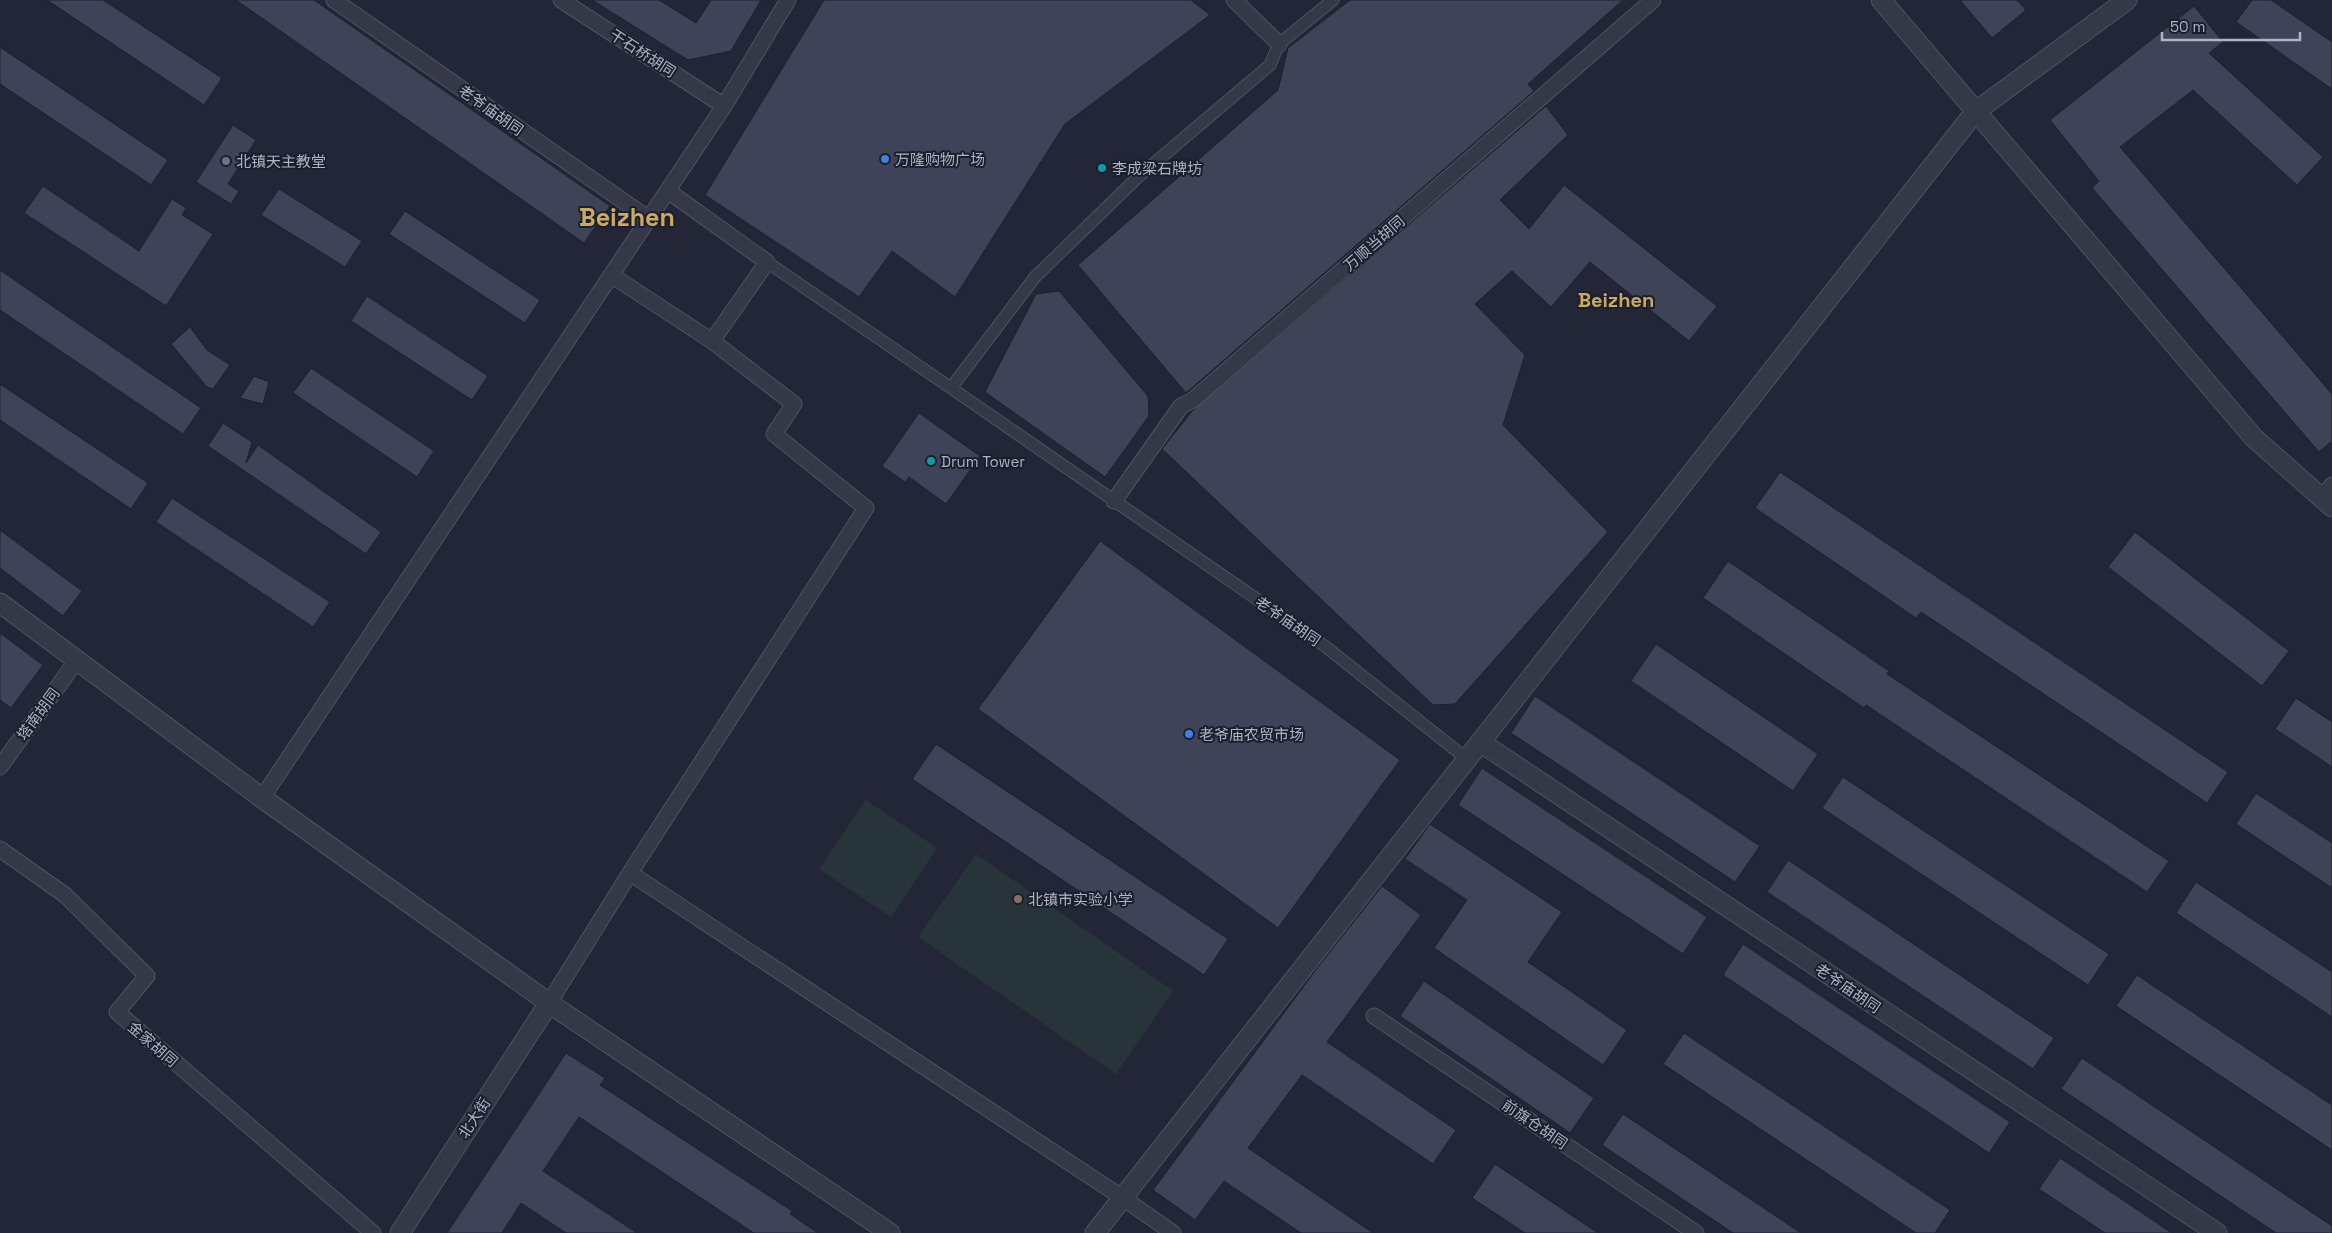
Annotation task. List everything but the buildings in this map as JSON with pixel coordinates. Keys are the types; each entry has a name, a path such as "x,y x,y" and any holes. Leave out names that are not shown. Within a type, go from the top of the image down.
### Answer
{"street":[{"name":"老爷庙胡同","path":"334,0 648,219"},
{"name":"干石桥胡同","path":"561,0 724,106"},
{"path":"262,798 668,191 724,106 788,0"},
{"path":"1234,0 1278,44"},
{"path":"951,388 1035,277 1138,177 1270,65 1278,44 1333,0"},
{"name":"万顺当胡同","path":"1108,497 1181,406 1193,400 1653,0"},
{"path":"1881,0 2254,438 2329,497"},
{"path":"1095,1233 1975,112 2127,0"},
{"path":"668,191 767,262 712,341"},
{"name":"老爷庙胡同","path":"767,262 1326,647 1467,759"},
{"path":"549,1003 630,873 866,508 774,434 794,404 712,341 611,275"},
{"path":"0,604 262,798 549,1003 890,1233"},
{"name":"塔南胡同","path":"0,767 77,660"},
{"name":"老爷庙胡同","path":"1480,742 2217,1233"},
{"name":"金家胡同","path":"0,849 65,895 147,976 117,1012 374,1233"},
{"path":"630,873 1123,1198 1173,1233"},
{"name":"北大街","path":"400,1233 549,1003"},
{"name":"前旗仓胡同","path":"1374,1016 1696,1233"}],"shaded area":[{"path":"866,800 937,848 891,917 819,869"},
{"path":"976,854 1173,991 1116,1074 918,937"}],"place":[{"name":"万隆购物广场","path":"885,159"},
{"name":"北镇天主教堂","path":"226,161"},
{"name":"李成梁石牌坊","path":"1102,168"},
{"name":"Drum Tower","path":"931,461"},
{"name":"老爷庙农贸市场","path":"1189,734"},
{"name":"北镇市实验小学","path":"1018,899"}],"district":[{"name":"Beizhen","path":"627,217"},
{"name":"Beizhen","path":"1616,300"}]}
